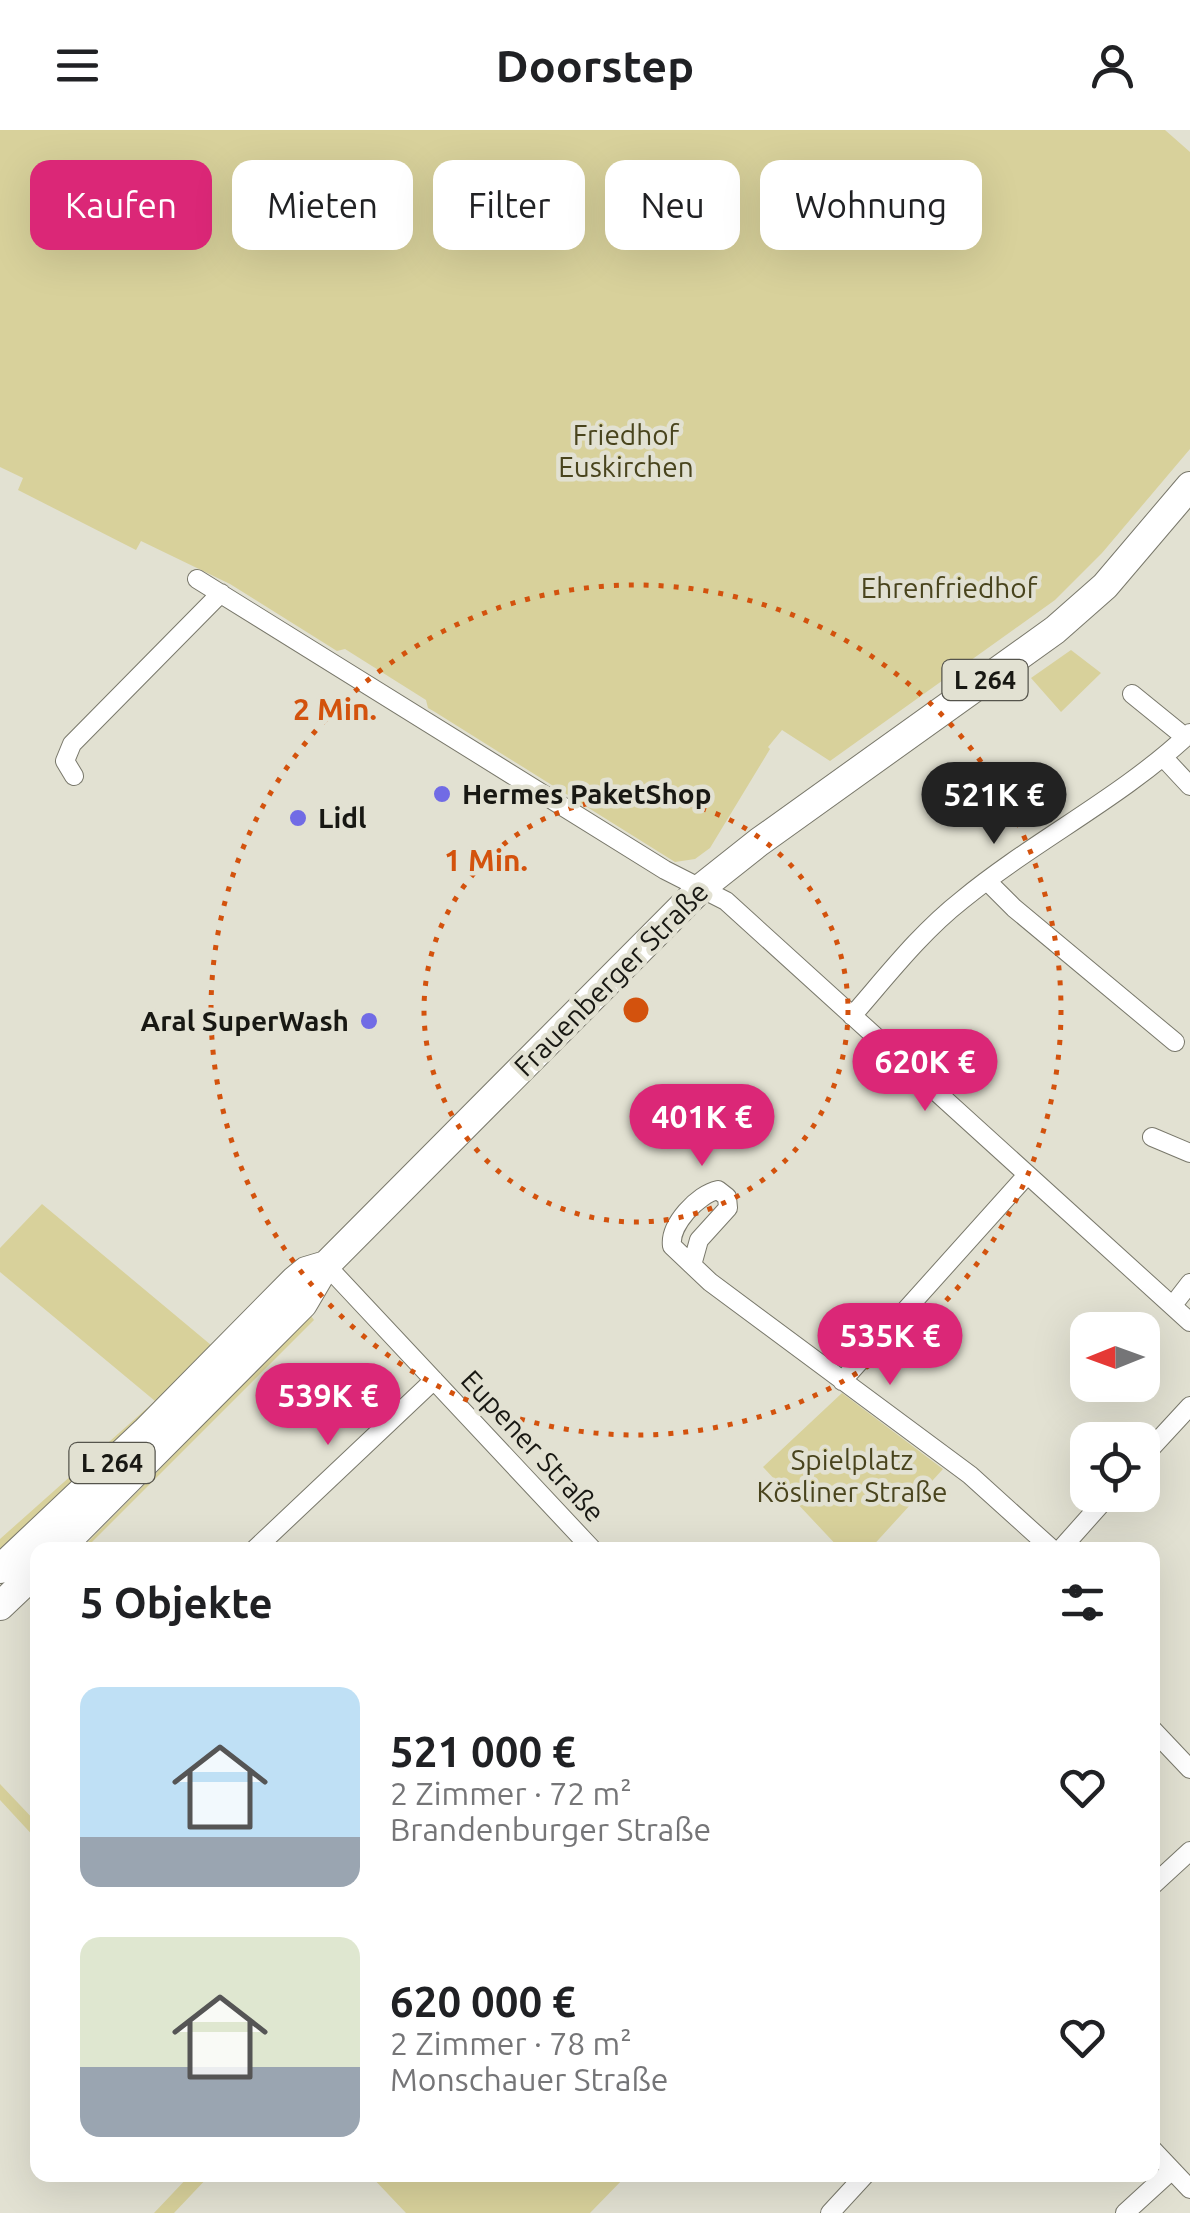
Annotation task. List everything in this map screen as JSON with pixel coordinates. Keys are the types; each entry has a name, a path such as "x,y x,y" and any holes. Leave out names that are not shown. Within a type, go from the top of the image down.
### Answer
{"main road":[{"name":"Frauenberger Straße","path":"66,1542 303,1304 326,1265 701,888 1054,630 1104,586 1190,486"},
{"name":"Frauenberger Straße","path":"0,1569 145,1432 295,1280 326,1265"},
{"path":"0,1606 30,1578"}],"street":[{"path":"197,580 665,870 726,900 1190,1322"},
{"path":"74,776 65,761 72,744 220,593"},
{"path":"852,1016 931,927 988,881 1163,758 1188,735 1132,694"},
{"path":"1163,758 1190,786"},
{"path":"988,881 1014,908 1176,1042"},
{"path":"1152,1137 1190,1152"},
{"path":"842,1381 1027,1174"},
{"name":"Eupener Straße","path":"326,1265 586,1542"},
{"path":"692,1266 970,1475 1047,1542"},
{"path":"1173,1306 1190,1283"},
{"name":"Eupener Straße","path":"262,1542 434,1380"},
{"path":"1160,1438 1190,1406"},
{"path":"1064,1542 1093,1512"},
{"path":"1160,1737 1190,1769"},
{"path":"1160,1879 1190,1851"},
{"path":"1160,2157 1190,2190"},
{"path":"1160,2181 1172,2170"},
{"path":"830,2213 858,2182"},
{"path":"1126,2213 1159,2182"}],"green space":[{"name":"Friedhof Euskirchen","path":"0,130 1165,130 1190,152 1190,449 1102,553 1055,600 830,761 782,730 768,747 710,848 695,859 675,862 428,708 426,700 345,649 337,651 230,584 141,541 136,550 18,490 23,478 0,467"},
{"path":"1071,650 1101,673 1061,712 1031,678"},
{"path":"42,1204 211,1345 156,1401 159,1405 0,1555 0,1539 155,1401 0,1272 0,1248"},
{"path":"311,1316 314,1320 88,1542"},
{"name":"Spielplatz Kösliner Straße","path":"842,1393 943,1469 876,1542 833,1542 763,1467"},
{"path":"0,1784 30,1816 30,1832 0,1800"},
{"path":"183,2182 203,2182 174,2213 154,2213"},
{"path":"377,2182 620,2182 590,2213 406,2213"}],"place":[{"name":"Hermes PaketShop","path":"442,794"},
{"name":"Lidl","path":"298,818"},
{"name":"Aral SuperWash","path":"369,1021"}],"park label":[{"name":"Ehrenfriedhof","path":"949,588"}]}
